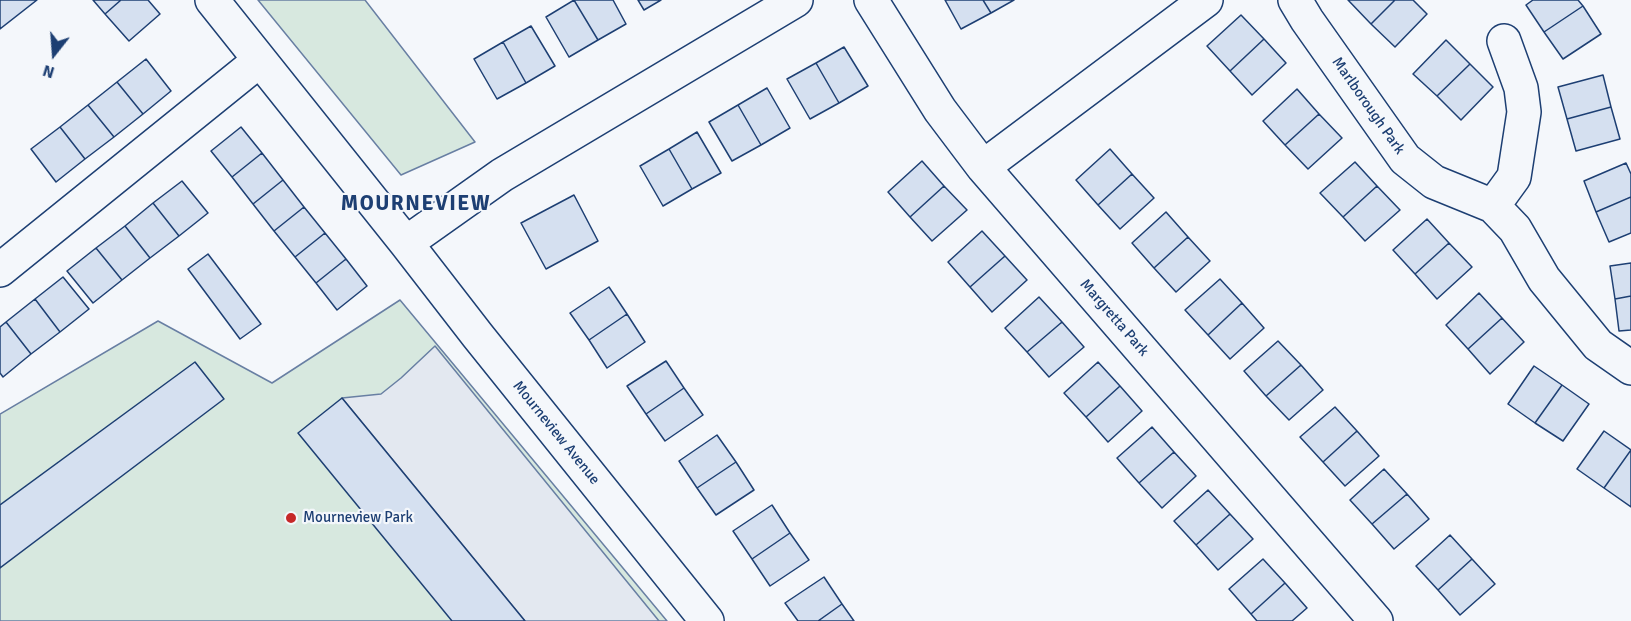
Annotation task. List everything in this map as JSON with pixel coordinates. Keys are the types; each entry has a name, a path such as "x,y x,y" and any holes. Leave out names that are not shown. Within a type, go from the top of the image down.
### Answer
{"street":[{"name":"Mourneview Avenue","path":"212,0 707,621"},
{"path":"406,243 502,175 796,0"},
{"name":"Margretta Park","path":"871,0 940,110 983,167 1376,621"},
{"path":"983,167 1206,0"},
{"name":"Marlborough Park","path":"1295,0 1405,159 1434,182 1493,206 1515,229 1544,279 1598,345 1631,368"},
{"path":"1493,206 1514,177 1524,112 1521,88 1504,41"},
{"path":"0,270 260,60"}],"shaded area":[{"path":"258,0 365,0 475,142 401,175"},
{"name":"Mourneview Park","path":"400,300 667,621 0,621 0,414 158,321 272,383"},
{"path":"435,346 659,621 525,621 342,398 381,394"}],"building":[{"path":"0,0 37,0 0,29"},
{"path":"93,0 121,0 105,14"},
{"path":"121,0 148,0 160,14 129,41 105,14"},
{"path":"574,0 613,0 626,24 598,40"},
{"path":"574,0 598,40 569,57 546,17"},
{"path":"638,0 661,0 644,10"},
{"path":"945,0 983,0 991,13 961,29"},
{"path":"983,0 1014,0 991,13"},
{"path":"1348,0 1395,0 1371,24"},
{"path":"1395,0 1413,0 1427,14 1395,47 1371,24"},
{"path":"1533,0 1578,0 1583,6 1544,32 1526,5"},
{"path":"1583,6 1601,34 1563,59 1544,32"},
{"path":"1241,15 1264,39 1230,71 1207,46"},
{"path":"531,26 555,66 526,83 503,42"},
{"path":"1264,39 1286,63 1252,95 1230,71"},
{"path":"1446,40 1470,64 1437,96 1413,74"},
{"path":"503,42 526,83 497,99 474,59"},
{"path":"844,47 868,86 839,103 816,63"},
{"path":"146,59 171,91 143,114 117,82"},
{"path":"816,63 839,103 810,119 787,79"},
{"path":"1470,64 1493,87 1461,120 1437,96"},
{"path":"1603,75 1611,107 1567,119 1558,87"},
{"path":"117,82 143,114 114,137 88,105"},
{"path":"767,88 790,128 761,145 738,105"},
{"path":"1297,89 1319,114 1285,145 1263,121"},
{"path":"88,105 114,137 85,159 60,127"},
{"path":"738,105 761,145 732,161 709,122"},
{"path":"1611,107 1620,139 1576,151 1567,119"},
{"path":"1319,114 1342,138 1308,169 1285,145"},
{"path":"60,127 85,159 56,182 31,149"},
{"path":"241,127 262,153 232,177 211,151"},
{"path":"697,132 721,173 692,189 669,149"},
{"path":"669,149 692,189 663,206 640,166"},
{"path":"1110,149 1132,174 1098,205 1076,180"},
{"path":"262,153 283,180 253,204 232,177"},
{"path":"922,161 944,186 910,217 888,192"},
{"path":"1355,162 1377,186 1343,217 1320,193"},
{"path":"1626,163 1631,174 1631,197 1596,212 1584,181"},
{"path":"1132,174 1154,198 1120,229 1098,205"},
{"path":"283,180 304,207 274,231 253,204"},
{"path":"182,181 208,213 179,236 153,203"},
{"path":"944,186 967,210 932,241 910,217"},
{"path":"1377,186 1400,210 1365,241 1343,217"},
{"path":"574,195 598,241 546,269 521,223"},
{"path":"1631,197 1631,233 1609,242 1596,212"},
{"path":"153,203 179,236 150,258 125,226"},
{"path":"304,207 325,233 295,257 274,231"},
{"path":"1166,212 1188,237 1154,268 1132,243"},
{"path":"1427,219 1449,243 1415,274 1393,250"},
{"path":"125,226 150,258 122,280 96,248"},
{"path":"982,231 1005,256 970,287 948,262"},
{"path":"325,233 346,259 316,283 295,257"},
{"path":"1188,237 1210,261 1176,292 1154,268"},
{"path":"1449,243 1472,267 1437,299 1415,274"},
{"path":"96,248 122,280 93,303 67,271"},
{"path":"208,254 261,324 240,339 188,269"},
{"path":"1005,256 1027,280 992,312 970,287"},
{"path":"346,259 367,286 337,310 316,283"},
{"path":"1631,263 1631,296 1615,299 1610,266"},
{"path":"63,277 89,309 60,332 35,299"},
{"path":"1220,279 1242,303 1208,335 1185,310"},
{"path":"609,287 627,314 589,340 570,313"},
{"path":"1479,293 1502,318 1468,349 1446,325"},
{"path":"1631,296 1631,330 1619,331 1615,299"},
{"path":"1039,297 1062,322 1027,352 1005,328"},
{"path":"35,299 60,332 31,354 6,322"},
{"path":"1242,303 1264,328 1230,359 1208,335"},
{"path":"627,314 645,342 607,368 589,340"},
{"path":"1502,318 1524,342 1490,374 1468,349"},
{"path":"6,322 31,354 3,377 0,373 0,327"},
{"path":"1062,322 1084,347 1049,377 1027,352"},
{"path":"1278,341 1301,365 1266,396 1244,371"},
{"path":"666,361 684,388 646,414 627,386"},
{"path":"195,362 224,399 0,568 0,505"},
{"path":"1098,362 1120,386 1086,417 1064,393"},
{"path":"1301,365 1323,390 1289,420 1266,396"},
{"path":"1534,366 1562,385 1535,423 1508,404"},
{"path":"1562,385 1589,404 1563,441 1535,423"},
{"path":"1120,386 1142,411 1108,442 1086,417"},
{"path":"684,388 703,415 665,441 646,414"},
{"path":"342,398 525,621 452,621 298,433"},
{"path":"1335,407 1357,431 1323,462 1300,437"},
{"path":"1152,427 1174,452 1139,483 1117,458"},
{"path":"1357,431 1379,456 1345,486 1323,462"},
{"path":"1604,431 1631,450 1604,488 1577,469"},
{"path":"717,435 736,462 697,488 679,461"},
{"path":"1631,450 1631,507 1604,488"},
{"path":"1174,452 1196,476 1162,508 1139,483"},
{"path":"736,462 754,490 716,515 697,488"},
{"path":"1384,469 1407,494 1372,524 1350,500"},
{"path":"1208,490 1230,514 1196,545 1174,521"},
{"path":"1407,494 1429,519 1394,549 1372,524"},
{"path":"772,505 790,533 752,559 733,531"},
{"path":"1230,514 1253,539 1218,570 1196,545"},
{"path":"790,533 809,560 770,586 752,559"},
{"path":"1450,535 1472,559 1438,590 1416,566"},
{"path":"1263,559 1285,583 1251,614 1229,589"},
{"path":"1472,559 1495,584 1460,615 1438,590"},
{"path":"824,577 842,604 818,621 798,621 785,603"},
{"path":"1285,583 1307,608 1292,621 1257,621 1251,614"},
{"path":"842,604 854,621 818,621"}],"place":[{"name":"Mourneview Park","path":"291,518"}],"district":[{"name":"MOURNEVIEW","path":"416,204"}]}
